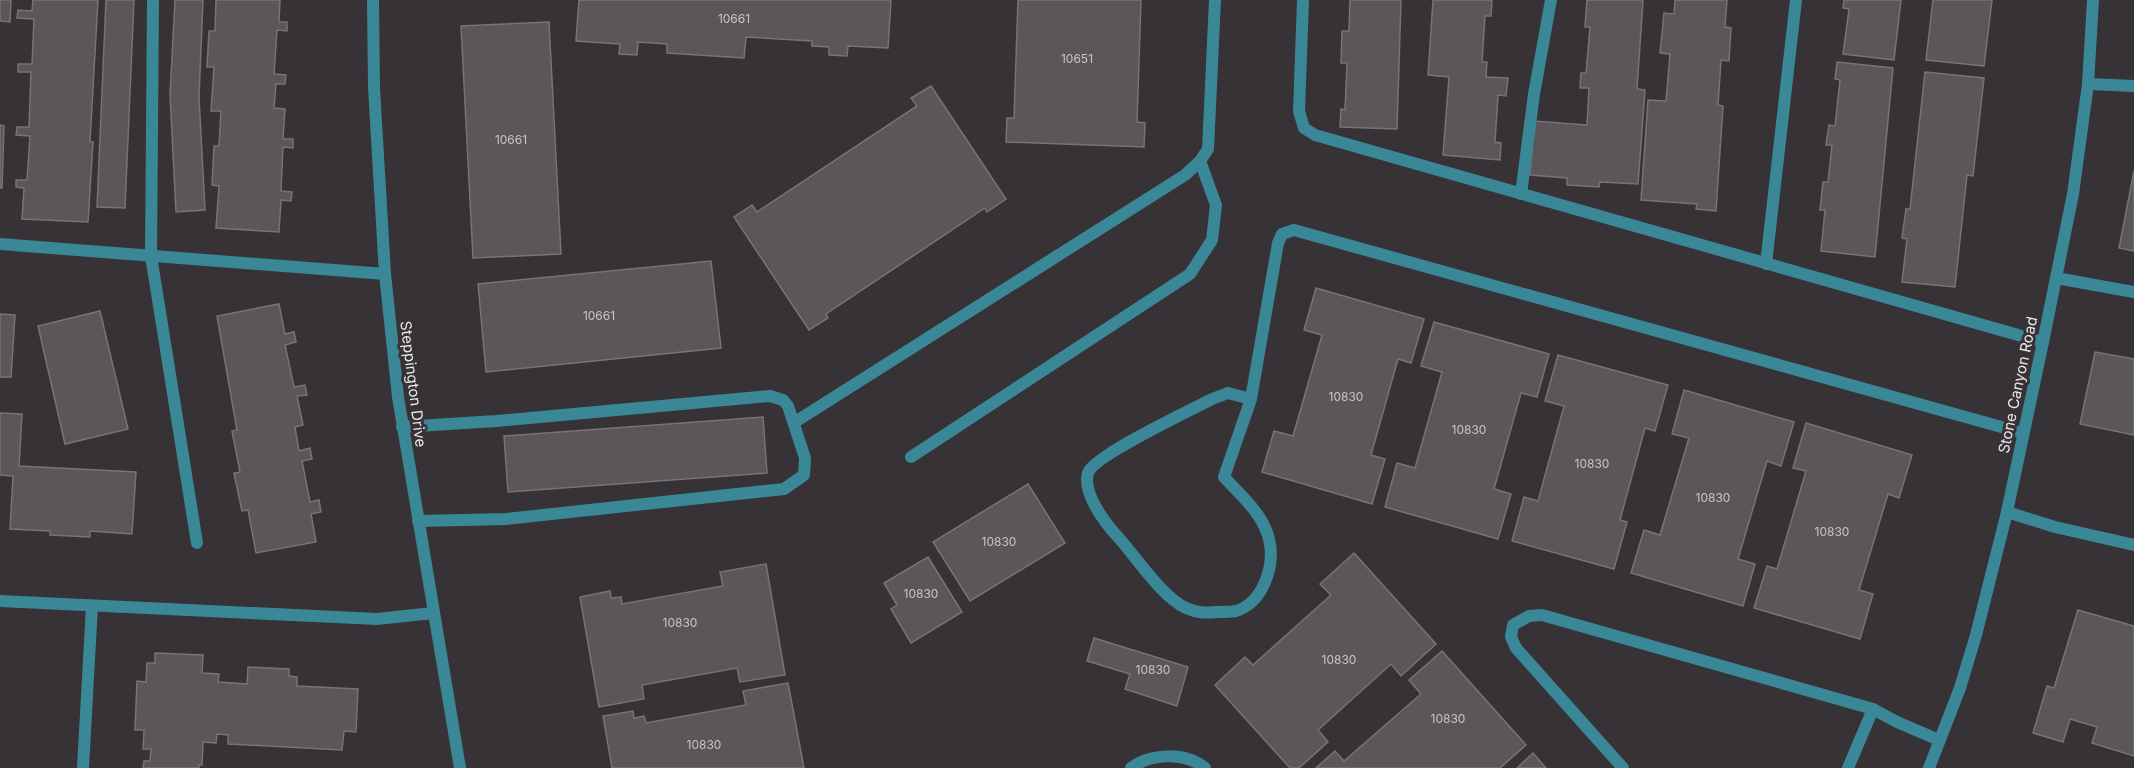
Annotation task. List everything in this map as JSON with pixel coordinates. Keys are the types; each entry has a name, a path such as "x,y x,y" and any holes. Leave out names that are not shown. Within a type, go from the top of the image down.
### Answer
{"street":[{"path":"153,0 151,256 197,543"},
{"name":"Steppington Drive","path":"373,0 374,88 385,274 402,427 460,768"},
{"path":"795,422 1185,175 1200,161 1208,149 1215,0"},
{"path":"1303,0 1299,111 1304,128 1315,135 2043,342"},
{"path":"1521,194 1534,94 1551,0"},
{"path":"1766,264 1796,0"},
{"name":"Stone Canyon Road","path":"1929,768 1960,688 2007,512 2073,194 2088,84 2093,0"},
{"path":"2088,84 2134,86"},
{"path":"912,457 1190,274 1212,240 1216,204 1200,161"},
{"path":"1251,399 1228,393 1212,399 1116,450 1094,464 1088,473 1087,490 1109,527 1170,598 1187,609 1203,613 1236,610 1250,603 1261,593 1269,569 1270,544 1260,515 1224,477 1251,399 1278,243 1282,234 1294,230 2023,433"},
{"path":"0,244 385,274"},
{"path":"2056,278 2134,292"},
{"path":"402,427 496,421 770,396 783,400 788,406 805,458 804,475 784,489 506,519 418,521"},
{"path":"2007,512 2055,527 2134,545"},
{"path":"0,601 377,619 433,613"},
{"path":"82,768 92,606"},
{"path":"1623,768 1516,648 1511,637 1513,625 1529,615 1542,615 1873,709 1939,740"},
{"path":"1848,768 1873,709"},
{"path":"1131,768 1140,761 1163,755 1196,761 1205,768"}],"building":[{"path":"0,0 11,0 10,22 0,21"},
{"path":"33,0 98,0 88,222 22,219 24,188 16,187 16,180 27,180 30,136 16,135 17,127 29,127 31,72 18,72 18,64 32,64 34,19 17,18 18,10 32,11"},
{"path":"106,0 134,0 125,208 97,207"},
{"path":"175,0 203,0 199,97 205,210 176,212 170,95"},
{"path":"216,0 280,0 279,22 287,22 287,31 277,30 274,74 286,75 285,84 276,84 274,108 285,109 283,139 293,139 293,148 283,147 281,191 292,192 291,201 281,200 279,232 216,228 219,186 212,185 214,146 219,146 221,111 211,111 214,67 207,67 209,31 215,31"},
{"path":"579,0 891,0 888,48 848,46 847,56 829,55 829,47 812,46 812,41 746,37 744,58 667,53 667,44 638,42 637,55 619,54 620,44 576,41"},
{"path":"1018,0 1141,0 1137,122 1145,123 1144,147 1006,142 1007,118 1014,118"},
{"path":"1350,0 1401,0 1397,129 1340,127 1341,109 1345,110 1347,63 1341,63 1342,31 1349,31"},
{"path":"1433,0 1492,0 1491,16 1485,16 1482,62 1487,62 1486,77 1508,78 1506,96 1498,95 1495,142 1501,143 1500,160 1443,155 1449,77 1428,75"},
{"path":"1587,0 1643,0 1637,89 1645,90 1638,184 1600,182 1599,187 1567,185 1567,178 1530,175 1534,121 1587,125 1589,88 1580,88 1581,73 1586,73 1590,27 1585,27"},
{"path":"1675,0 1727,0 1725,27 1731,28 1729,61 1721,60 1718,105 1723,106 1716,211 1696,209 1697,204 1641,200 1648,100 1666,101 1670,54 1660,53 1664,13 1674,14"},
{"path":"1844,0 1901,0 1894,60 1843,54 1849,9 1843,8"},
{"path":"1933,0 1992,0 1984,66 1926,60"},
{"path":"549,22 561,254 473,258 461,26"},
{"path":"1837,62 1893,68 1875,257 1821,251 1825,210 1820,210 1823,182 1828,182 1832,145 1826,145 1829,125 1835,126 1840,80 1835,79"},
{"path":"1925,72 1984,78 1973,176 1967,175 1955,287 1902,282 1907,239 1902,238 1906,209 1910,209"},
{"path":"931,86 1006,199 987,212 985,208 826,314 828,318 809,330 734,217 752,205 757,212 917,106 911,98"},
{"path":"0,125 4,126 2,188 0,188"},
{"path":"2134,171 2134,251 2119,248"},
{"path":"711,261 721,348 486,372 478,284"},
{"path":"1316,288 1424,319 1411,363 1398,359 1371,455 1385,459 1372,504 1262,472 1274,431 1293,436 1322,335 1304,330"},
{"path":"279,304 285,334 294,332 296,342 285,345 294,387 305,385 307,395 297,396 303,425 295,427 299,451 310,448 312,459 302,461 310,502 319,500 321,512 311,514 316,542 256,553 248,510 242,511 234,473 240,472 232,431 237,430 217,316"},
{"path":"100,311 128,429 65,444 38,326"},
{"path":"0,314 15,315 11,377 0,377"},
{"path":"1434,322 1549,354 1537,397 1521,393 1494,489 1511,494 1498,539 1385,507 1397,463 1415,468 1442,372 1421,366"},
{"path":"2095,352 2134,359 2134,435 2080,424"},
{"path":"1558,355 1668,385 1655,431 1645,428 1620,520 1627,522 1614,569 1512,541 1524,497 1538,501 1564,406 1545,401"},
{"path":"1684,390 1794,422 1781,466 1767,461 1738,559 1755,564 1743,606 1631,573 1644,530 1660,535 1689,438 1672,434"},
{"path":"0,413 22,414 19,466 136,472 132,534 90,531 90,537 50,535 50,531 10,529 13,476 0,475"},
{"path":"763,417 767,473 508,492 504,436"},
{"path":"1806,423 1912,455 1899,498 1888,494 1859,590 1873,594 1860,639 1754,608 1767,566 1777,569 1806,471 1793,468"},
{"path":"1028,484 1065,543 970,601 933,542"},
{"path":"1354,553 1436,644 1401,676 1391,664 1318,730 1328,742 1299,768 1290,768 1215,685 1245,657 1253,665 1331,595 1320,584"},
{"path":"928,557 962,612 911,643 891,609 897,605 884,583"},
{"path":"766,564 785,675 740,682 737,668 642,685 644,699 599,707 580,597 610,591 611,598 621,597 622,604 723,586 720,572"},
{"path":"2078,610 2134,626 2134,756 2092,743 2097,727 2070,719 2063,742 2033,733 2047,686 2054,688"},
{"path":"1094,638 1188,667 1177,706 1125,689 1130,674 1087,661"},
{"path":"1442,651 1526,745 1500,768 1316,768 1335,751 1344,761 1421,694 1409,680"},
{"path":"155,653 203,655 202,673 219,674 218,682 247,684 248,667 289,669 289,676 297,677 297,686 358,689 356,732 344,731 342,750 228,744 228,735 217,734 216,743 203,742 202,765 199,765 199,768 143,768 144,761 150,761 151,749 143,749 144,730 135,730 137,681 146,682 147,663 155,663"},
{"path":"788,683 804,768 612,768 603,716 633,711 634,718 644,716 646,723 746,705 743,691"},
{"path":"1533,753 1546,768 1517,768"}]}
